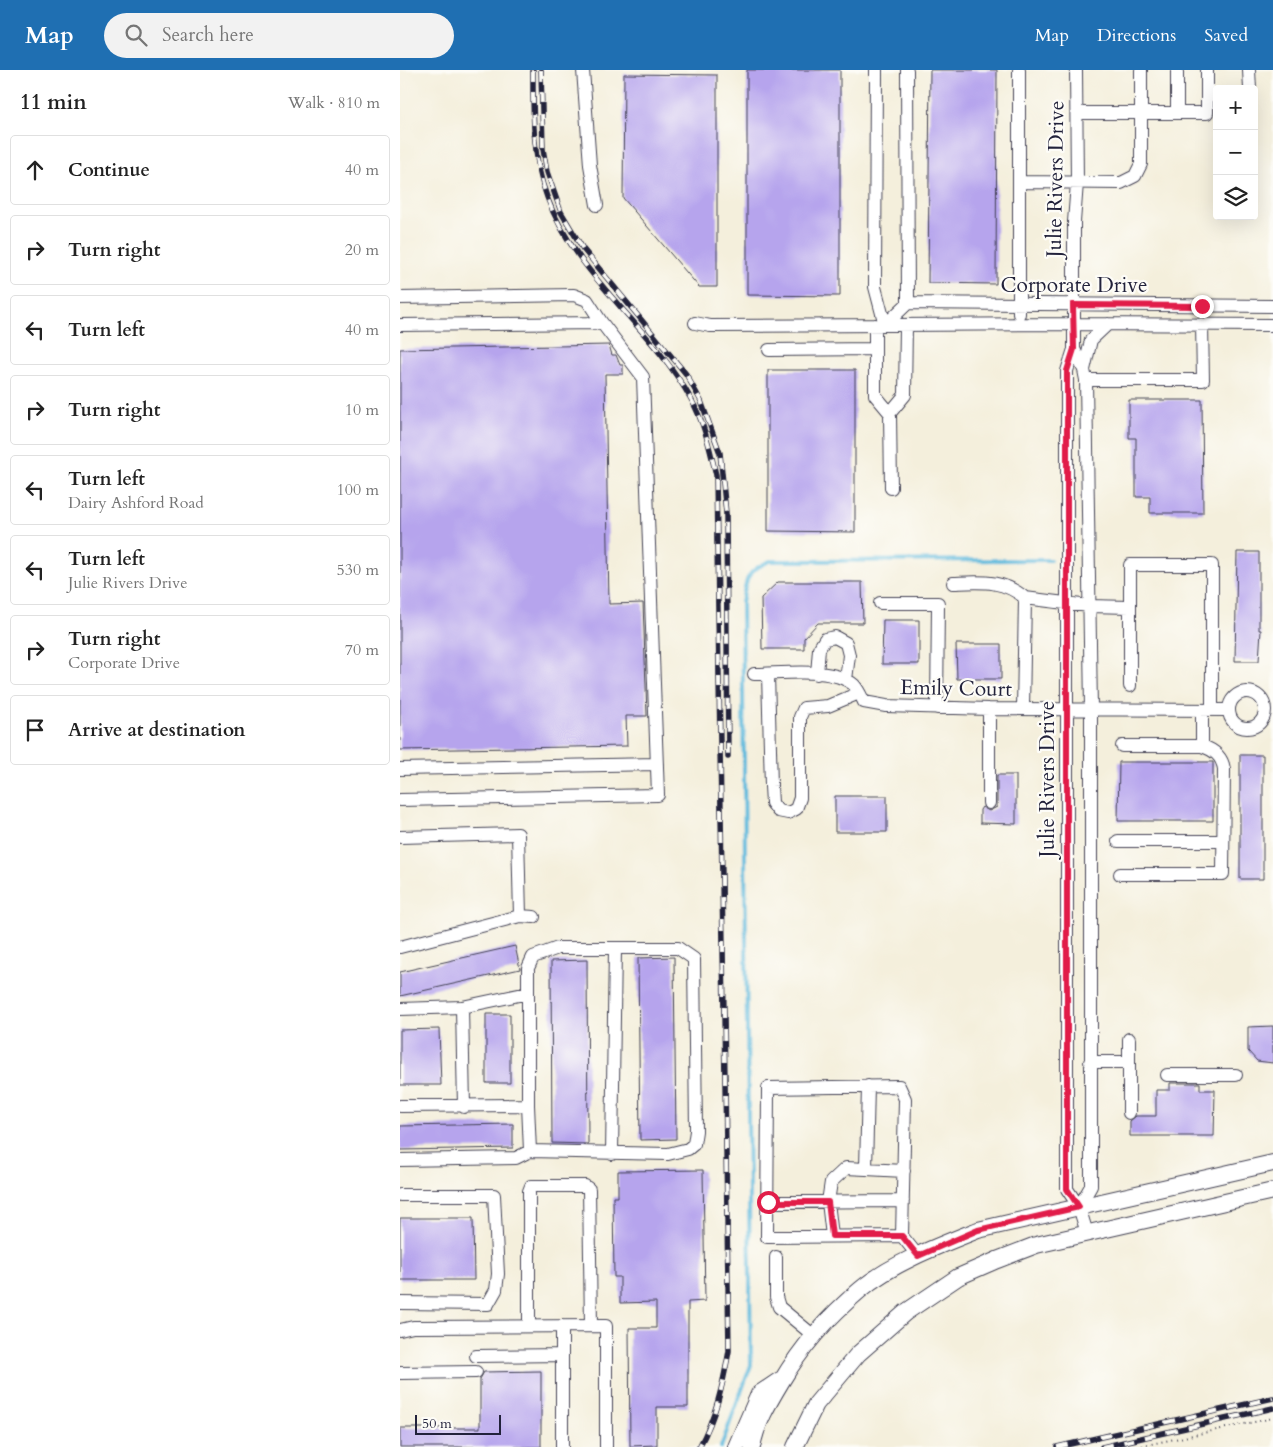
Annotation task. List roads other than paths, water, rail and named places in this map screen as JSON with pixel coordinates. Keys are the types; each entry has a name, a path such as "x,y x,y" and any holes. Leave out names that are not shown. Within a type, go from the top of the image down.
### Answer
{"main road":[{"path":"752,1447 754,1433 791,1362 861,1289 918,1256 978,1230 1273,1163"},
{"path":"795,1447 810,1413 829,1386 858,1354 906,1312 958,1277 1036,1246 1273,1191"},
{"path":"736,1447 759,1394 782,1379"}],"street":[{"path":"584,70 590,165 597,205"},
{"path":"876,70 874,287 880,326 875,349 875,395 890,413 891,488"},
{"path":"880,326 908,303 907,70"},
{"path":"1019,70 1019,324"},
{"name":"Julie Rivers Drive","path":"1076,70 1077,183 1073,305 1074,349 1067,371 1067,1189 1079,1207 1087,1233"},
{"path":"1019,182 1122,184 1135,176 1141,164 1141,70"},
{"path":"1177,70 1177,113"},
{"path":"1077,113 1207,113 1207,70"},
{"path":"1249,70 1250,85"},
{"path":"400,298 574,295 587,300 643,377 658,795 400,800"},
{"name":"Corporate Drive","path":"908,303 1273,306"},
{"path":"400,326 602,323"},
{"name":"Corporate Drive","path":"694,323 710,326 1273,325"},
{"path":"1108,324 1091,340 1085,375 1203,380 1202,324"},
{"path":"890,413 905,395 906,325"},
{"path":"769,350 875,349"},
{"name":"Julie Rivers Drive","path":"1074,349 1085,375 1091,709 1091,1186 1079,1207"},
{"path":"1130,686 1130,564 1212,564 1207,710 1202,746"},
{"path":"953,583 992,582 1006,585 1025,598 1089,606 1130,607"},
{"path":"1023,709 1025,598"},
{"path":"880,603 938,603 938,708"},
{"path":"754,674 817,674 842,677 846,680 850,655 846,642 835,637 825,640 819,649 817,674"},
{"path":"768,674 772,803 778,811 788,813 796,809 800,798 800,717 804,708 828,706 859,693"},
{"name":"Emily Court","path":"846,680 855,686 864,702 886,706 989,709 1229,710"},
{"path":"1247,692 1257,696 1269,710 1260,722 1250,727 1244,727 1233,722 1229,710 1236,696 1247,692"},
{"path":"989,709 989,804"},
{"path":"1120,874 1223,874 1224,841 1223,762 1212,749 1202,746 1122,746"},
{"path":"400,768 657,764"},
{"path":"400,837 518,834 520,916"},
{"path":"1118,840 1224,841"},
{"path":"1066,911 1090,910"},
{"path":"400,948 520,916 534,917"},
{"path":"400,1160 516,1158 530,1151 668,1154 688,1149 694,1144 696,1131 694,959 678,948 558,948 532,956 528,968 530,1151"},
{"path":"612,1154 615,948"},
{"path":"400,1009 462,1007 528,993"},
{"path":"462,1007 464,1106"},
{"path":"1130,1039 1130,1113"},
{"path":"1090,1062 1130,1062"},
{"path":"1167,1075 1236,1075"},
{"path":"866,1169 868,1086"},
{"path":"902,1236 768,1237 768,1088 899,1086 905,1098 902,1236 918,1256"},
{"path":"400,1106 528,1105"},
{"path":"832,1236 828,1202 831,1182 846,1168 904,1171"},
{"path":"529,1326 529,1191 531,1186 586,1186 589,1189 591,1326"},
{"path":"400,1195 491,1193 494,1195 498,1274 496,1290 488,1304 489,1326"},
{"path":"768,1202 903,1201"},
{"path":"776,1257 776,1297 779,1307 814,1336"},
{"path":"400,1303 488,1304"},
{"path":"562,1326 562,1447"},
{"path":"400,1330 413,1327 606,1326 606,1447"},
{"path":"476,1356 562,1355"},
{"path":"400,1373 476,1372"}],"waterway":[{"path":"721,1447 751,1365 742,603 746,582 756,568 770,561 1050,560"}],"railway":[{"path":"533,70 534,135 538,166 547,197 560,226 576,252 595,277 675,373 700,417 716,475 729,1351 714,1412 699,1447"},
{"path":"541,70 543,149 547,172 561,212 583,249 686,374 701,401 720,453 726,513 728,757"},
{"path":"1057,1447 1273,1398"},
{"path":"1102,1447 1273,1408"}]}
